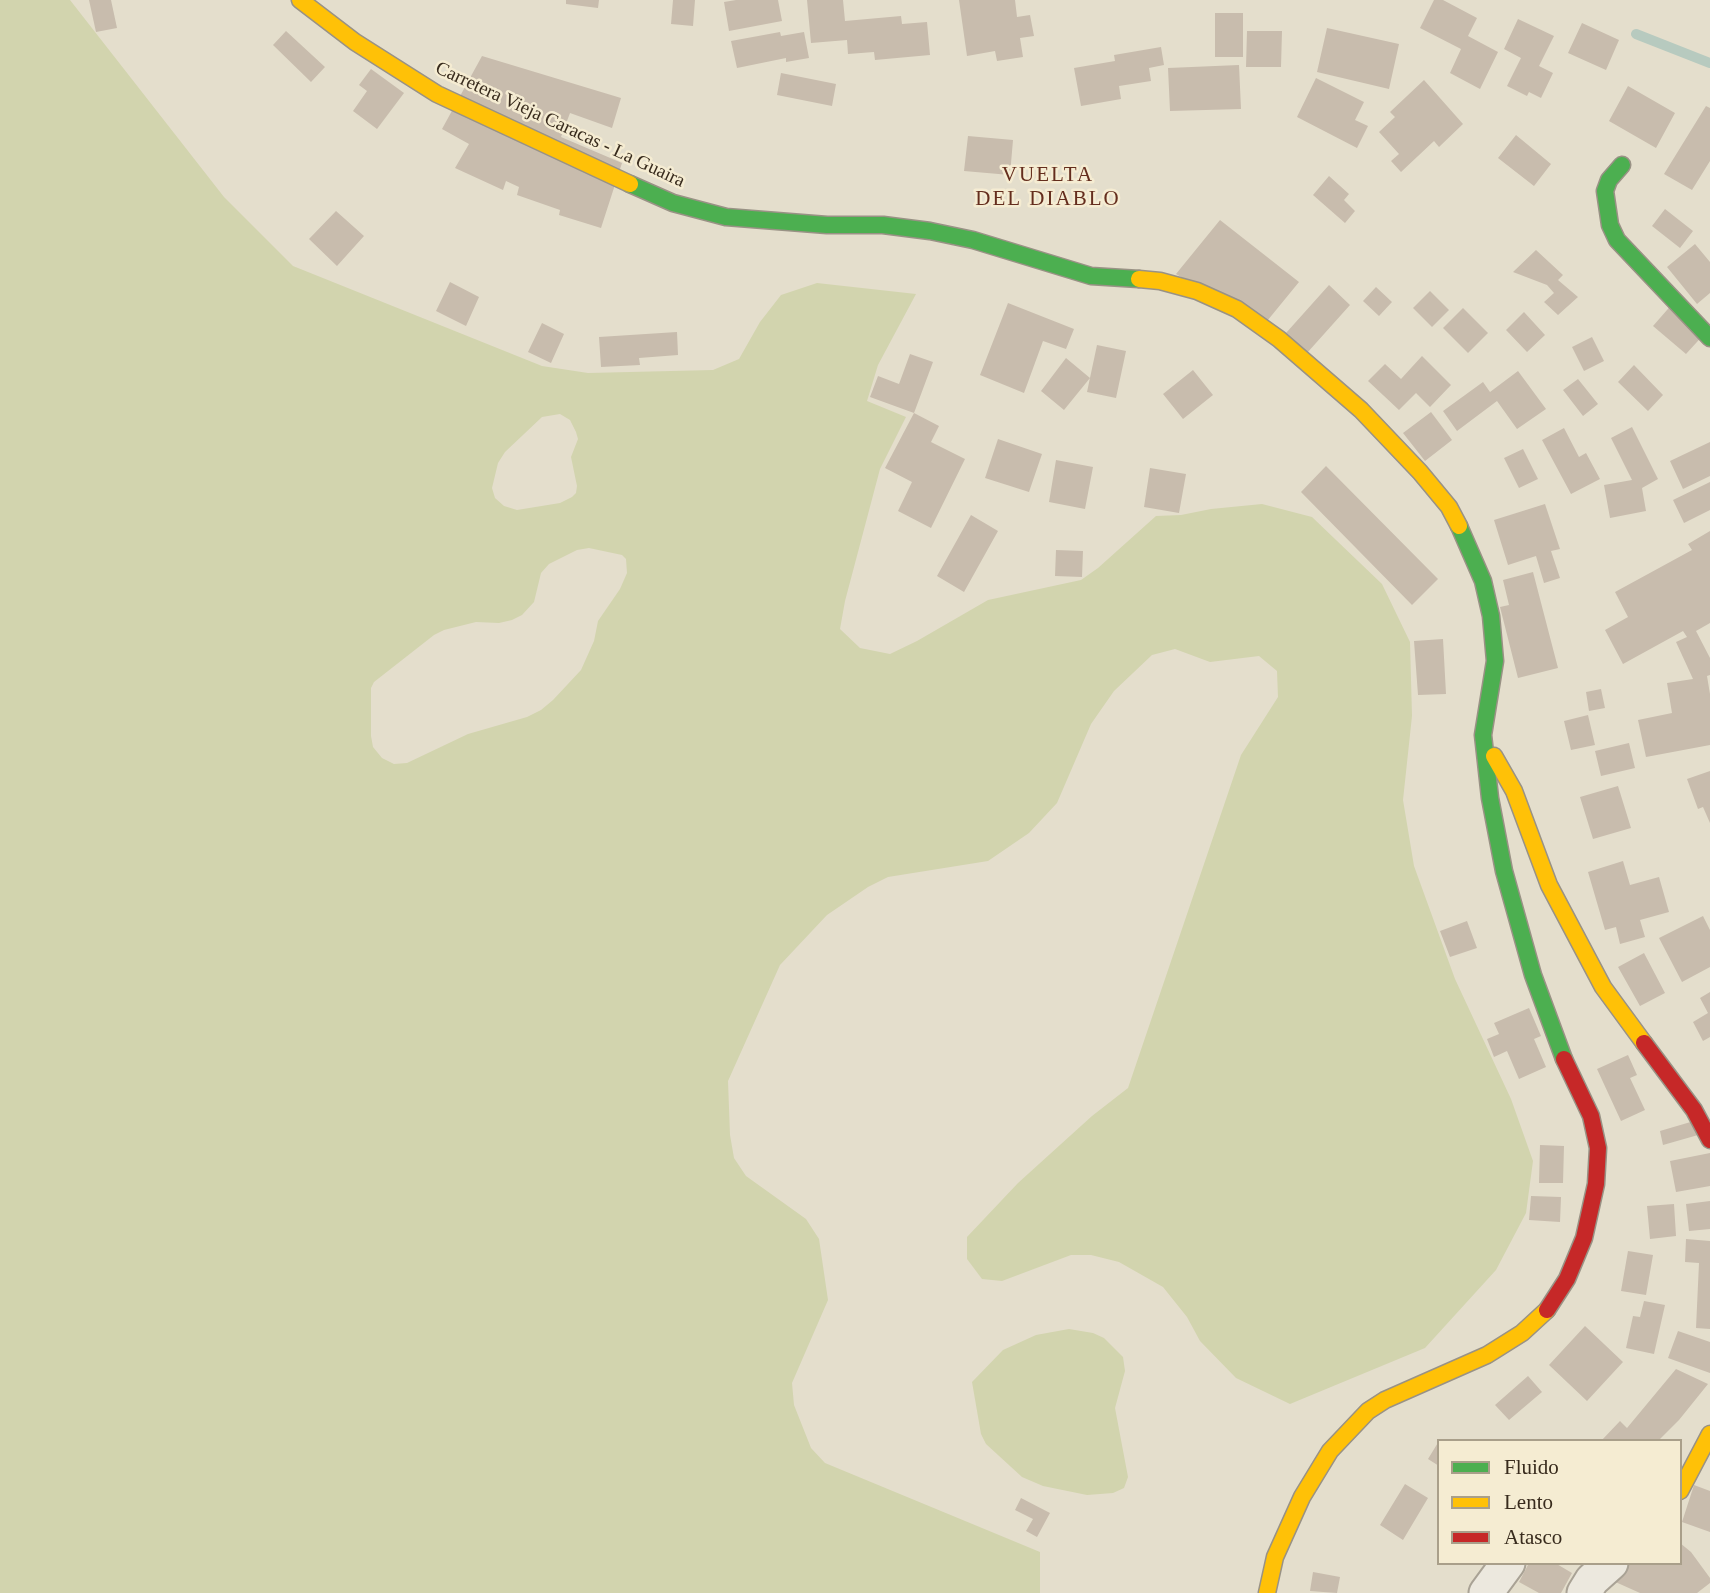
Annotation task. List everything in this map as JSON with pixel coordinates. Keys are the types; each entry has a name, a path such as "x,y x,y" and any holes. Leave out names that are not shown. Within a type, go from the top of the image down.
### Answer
{"main road":[{"name":"Carretera Vieja Caracas - La Guaira","path":"300,0 355,42 438,94 673,202 726,217 827,225 883,225 930,231 973,240 1091,276 1160,281 1198,291 1237,309 1279,338 1344,394 1420,472 1449,507 1483,581 1491,616 1495,662 1483,735 1490,798 1504,871 1533,975 1569,1071 1591,1116 1598,1148 1596,1184 1584,1238 1567,1279 1546,1312 1522,1334 1487,1355 1368,1411 1330,1451 1302,1497 1275,1557 1267,1593"},
{"path":"1622,165 1609,180 1605,191 1610,225 1617,240 1710,338"},
{"path":"1483,735 1514,792 1549,885 1603,987 1694,1110 1710,1140"},
{"path":"1682,1488 1697,1463 1699,1441"}],"street":[{"path":"1486,1593 1507,1565"},
{"path":"1584,1593 1592,1580 1609,1565"}],"green space":[{"path":"0,0 70,0 224,197 293,266 542,366 588,373 713,370 739,359 760,322 781,295 817,283 916,294 878,365 867,401 906,417 880,469 845,601 840,629 860,648 890,654 988,600 1081,580 1156,516 1181,515 1211,509 1262,504 1312,517 1382,584 1410,642 1412,716 1403,800 1414,866 1455,979 1511,1099 1533,1161 1526,1213 1496,1270 1425,1348 1290,1404 1236,1378 1200,1341 1187,1317 1163,1287 1119,1262 1091,1255 1071,1255 1002,1281 982,1279 967,1259 967,1237 1018,1183 1092,1116 1128,1088 1241,755 1278,697 1277,671 1259,656 1210,662 1175,649 1152,655 1114,691 1091,724 1057,803 1029,833 988,861 888,877 827,915 780,965 728,1081 730,1135 734,1158 746,1176 806,1219 819,1239 828,1300 792,1383 794,1405 811,1448 825,1463 1040,1552 1040,1593 0,1593","holes":["560,414 570,420 578,439 571,457 576,493 560,503 517,510 504,506 495,498 492,488 498,463 505,452 542,417","589,548 622,555 626,559 627,573 620,589 598,621 594,641 581,670 553,700 527,717 468,734 407,763 394,764 382,758 373,747 371,736 371,688 374,682 444,630 476,622 499,623 522,615 534,602 541,573 549,564 577,550"]},
{"path":"1069,1329 1093,1333 1104,1338 1123,1357 1125,1371 1115,1408 1128,1477 1124,1488 1113,1493 1087,1495 1043,1486 1022,1477 986,1444 981,1434 972,1382 1003,1350 1036,1335"}],"building":[{"path":"89,0 111,0 117,28 96,32"},
{"path":"566,0 599,0 598,8 566,4"},
{"path":"673,0 695,0 693,26 671,24"},
{"path":"778,0 782,21 729,31 724,2"},
{"path":"807,0 843,0 845,21 901,16 902,24 927,22 930,55 875,60 874,52 848,54 847,40 811,43"},
{"path":"959,0 1015,0 1017,17 1030,15 1034,36 1020,38 1023,57 997,61 995,51 967,56"},
{"path":"1434,0 1443,0 1477,18 1468,36 1498,52 1480,89 1450,73 1461,49 1420,28"},
{"path":"1215,13 1243,13 1243,57 1215,57"},
{"path":"1518,19 1554,36 1539,66 1553,73 1541,98 1529,92 1527,96 1507,86 1521,58 1504,49"},
{"path":"1582,23 1619,40 1606,70 1568,53"},
{"path":"1327,28 1399,44 1389,89 1317,72"},
{"path":"286,31 325,67 311,82 273,45"},
{"path":"1247,31 1282,31 1281,67 1246,67"},
{"path":"780,32 781,36 804,32 809,58 786,62 786,58 737,68 731,41"},
{"path":"1161,47 1164,65 1149,68 1151,81 1119,86 1121,99 1081,106 1074,68 1115,61 1114,55"},
{"path":"482,56 621,98 612,128 570,113 561,137 622,163 601,228 559,215 560,210 517,195 519,187 506,181 503,190 455,168 469,144 442,129"},
{"path":"1239,65 1241,109 1170,111 1168,68"},
{"path":"371,69 404,93 377,129 353,111 367,91 359,85"},
{"path":"781,73 836,84 832,106 777,95"},
{"path":"1316,78 1364,102 1355,120 1368,126 1357,148 1297,117"},
{"path":"1424,80 1463,124 1439,147 1434,141 1401,172 1391,161 1399,154 1379,132 1395,117 1390,112"},
{"path":"1628,86 1675,113 1656,148 1609,121"},
{"path":"1706,106 1710,108 1710,161 1692,190 1664,174"},
{"path":"1516,135 1551,164 1534,186 1498,158"},
{"path":"968,136 1013,140 1010,175 964,171"},
{"path":"1329,176 1349,194 1344,200 1355,211 1345,223 1313,195"},
{"path":"1665,209 1693,231 1680,248 1652,226"},
{"path":"336,211 364,236 337,266 309,239"},
{"path":"1220,220 1299,282 1263,326 1176,274"},
{"path":"1695,244 1710,262 1710,293 1697,304 1667,267"},
{"path":"1536,250 1563,275 1558,280 1578,297 1558,315 1544,302 1554,293 1547,285 1513,272"},
{"path":"450,282 479,297 466,326 436,311"},
{"path":"1329,285 1350,305 1307,353 1286,333"},
{"path":"1376,287 1392,302 1379,316 1363,301"},
{"path":"1430,291 1449,310 1432,327 1413,308"},
{"path":"1674,302 1707,331 1686,354 1653,326"},
{"path":"1008,303 1074,329 1066,349 1043,341 1024,393 980,375"},
{"path":"1463,308 1488,333 1468,353 1443,328"},
{"path":"1524,312 1545,335 1527,352 1506,330"},
{"path":"542,323 564,334 551,363 528,352"},
{"path":"677,332 678,355 639,358 640,365 601,367 599,337"},
{"path":"1592,337 1604,361 1584,371 1572,347"},
{"path":"1097,345 1126,351 1116,398 1087,392"},
{"path":"910,354 933,362 914,413 870,397 878,376 899,384"},
{"path":"1422,356 1451,385 1430,407 1416,393 1399,410 1368,381 1385,364 1401,379"},
{"path":"1066,358 1090,378 1064,410 1041,391"},
{"path":"1634,365 1663,395 1648,411 1618,382"},
{"path":"1193,370 1213,395 1183,419 1163,394"},
{"path":"1518,371 1546,409 1517,429 1497,401 1457,431 1443,411 1483,382 1490,392"},
{"path":"1578,379 1598,404 1583,416 1563,390"},
{"path":"1431,412 1452,440 1425,461 1403,433"},
{"path":"914,413 939,426 931,442 965,459 931,528 898,511 912,482 885,468"},
{"path":"1632,427 1658,479 1642,488 1646,511 1610,518 1604,485 1632,480 1611,438"},
{"path":"1564,428 1579,457 1586,453 1600,479 1571,494 1542,440"},
{"path":"998,439 1042,454 1029,492 985,478"},
{"path":"1710,442 1710,476 1683,489 1670,461"},
{"path":"1523,449 1538,479 1519,488 1504,458"},
{"path":"1056,460 1093,467 1085,509 1049,502"},
{"path":"1326,466 1438,579 1412,605 1301,492"},
{"path":"1150,468 1186,474 1179,513 1144,507"},
{"path":"1710,482 1710,510 1684,523 1673,500"},
{"path":"1545,504 1560,549 1551,551 1560,578 1544,583 1536,556 1508,565 1494,520"},
{"path":"971,515 998,531 964,592 937,576"},
{"path":"1710,531 1710,623 1696,631 1710,658 1710,675 1707,676 1710,694 1710,745 1646,757 1638,720 1672,713 1667,683 1693,679 1676,642 1687,637 1683,631 1623,664 1605,630 1628,617 1615,592 1692,550 1688,544"},
{"path":"1056,550 1083,551 1082,577 1055,576"},
{"path":"1533,572 1558,668 1518,678 1500,607 1509,605 1503,580"},
{"path":"1443,639 1446,694 1418,695 1414,641"},
{"path":"1601,689 1605,708 1589,711 1586,692"},
{"path":"1588,715 1595,745 1571,750 1564,721"},
{"path":"1629,743 1635,768 1601,776 1595,751"},
{"path":"1710,771 1710,823 1703,807 1698,809 1687,779"},
{"path":"1618,786 1631,828 1593,839 1580,797"},
{"path":"1623,861 1630,885 1659,877 1669,912 1640,920 1645,937 1620,944 1616,927 1605,930 1588,872"},
{"path":"1703,916 1710,930 1710,967 1682,982 1659,938"},
{"path":"1467,921 1477,948 1450,957 1440,931"},
{"path":"1644,953 1665,993 1640,1006 1618,967"},
{"path":"1710,992 1710,1037 1703,1041 1693,1022 1708,1013 1700,998"},
{"path":"1529,1008 1541,1036 1534,1039 1546,1067 1519,1079 1507,1051 1494,1057 1487,1039 1499,1034 1494,1023"},
{"path":"1628,1055 1637,1075 1630,1078 1645,1110 1621,1121 1597,1069"},
{"path":"1694,1121 1698,1135 1663,1145 1660,1131"},
{"path":"1540,1145 1564,1146 1563,1183 1539,1183"},
{"path":"1710,1153 1710,1186 1676,1192 1670,1161"},
{"path":"1531,1196 1561,1197 1560,1222 1529,1220"},
{"path":"1710,1201 1710,1229 1689,1231 1686,1204"},
{"path":"1674,1204 1676,1236 1650,1239 1647,1206"},
{"path":"1686,1239 1710,1241 1710,1329 1696,1328 1699,1263 1685,1262"},
{"path":"1628,1251 1653,1255 1646,1295 1621,1291"},
{"path":"1644,1301 1665,1305 1654,1354 1626,1348 1633,1316 1640,1317"},
{"path":"1585,1326 1623,1362 1587,1401 1549,1365"},
{"path":"1678,1331 1710,1342 1710,1373 1668,1358"},
{"path":"1676,1369 1708,1384 1660,1439 1603,1439 1620,1421 1627,1428"},
{"path":"1528,1376 1542,1392 1509,1420 1495,1405"},
{"path":"1437,1444 1437,1465 1428,1459"},
{"path":"1405,1484 1428,1498 1403,1540 1380,1525"},
{"path":"1694,1485 1710,1491 1710,1532 1682,1522"},
{"path":"1021,1498 1050,1513 1037,1537 1026,1531 1033,1519 1015,1510"},
{"path":"1682,1545 1691,1552 1710,1578 1710,1583 1697,1593 1640,1593 1611,1580 1626,1565 1682,1565"},
{"path":"1528,1565 1558,1565 1572,1573 1561,1593 1539,1593 1519,1582"},
{"path":"1313,1572 1340,1577 1337,1593 1310,1591"}],"waterway":[{"path":"1636,34 1710,63"}],"traffic: fast":[{"path":"1622,165 1609,180 1605,191 1610,225 1617,240 1710,338"},
{"path":"630,184 673,203 726,217 827,225 883,225 930,231 973,240 1091,276 1139,279"},
{"path":"1459,526 1483,581 1491,616 1495,661 1483,735 1490,798 1504,871 1533,975 1564,1059"}],"traffic: slow":[{"path":"300,0 355,42 437,94 630,184"},
{"path":"1139,279 1160,281 1197,291 1237,309 1279,339 1361,410 1420,472 1449,507 1459,526"},
{"path":"1494,756 1514,791 1549,885 1603,987 1644,1043"},
{"path":"1267,1593 1275,1557 1302,1497 1330,1451 1368,1411 1385,1400 1487,1355 1522,1333 1547,1310"},
{"path":"1682,1487 1710,1434"}],"traffic: jam":[{"path":"1644,1043 1694,1110 1710,1140"},
{"path":"1547,1310 1567,1279 1584,1238 1596,1184 1598,1148 1591,1116 1564,1059"}],"district":[{"name":"VUELTA DEL DIABLO","path":"1048,187"}]}
